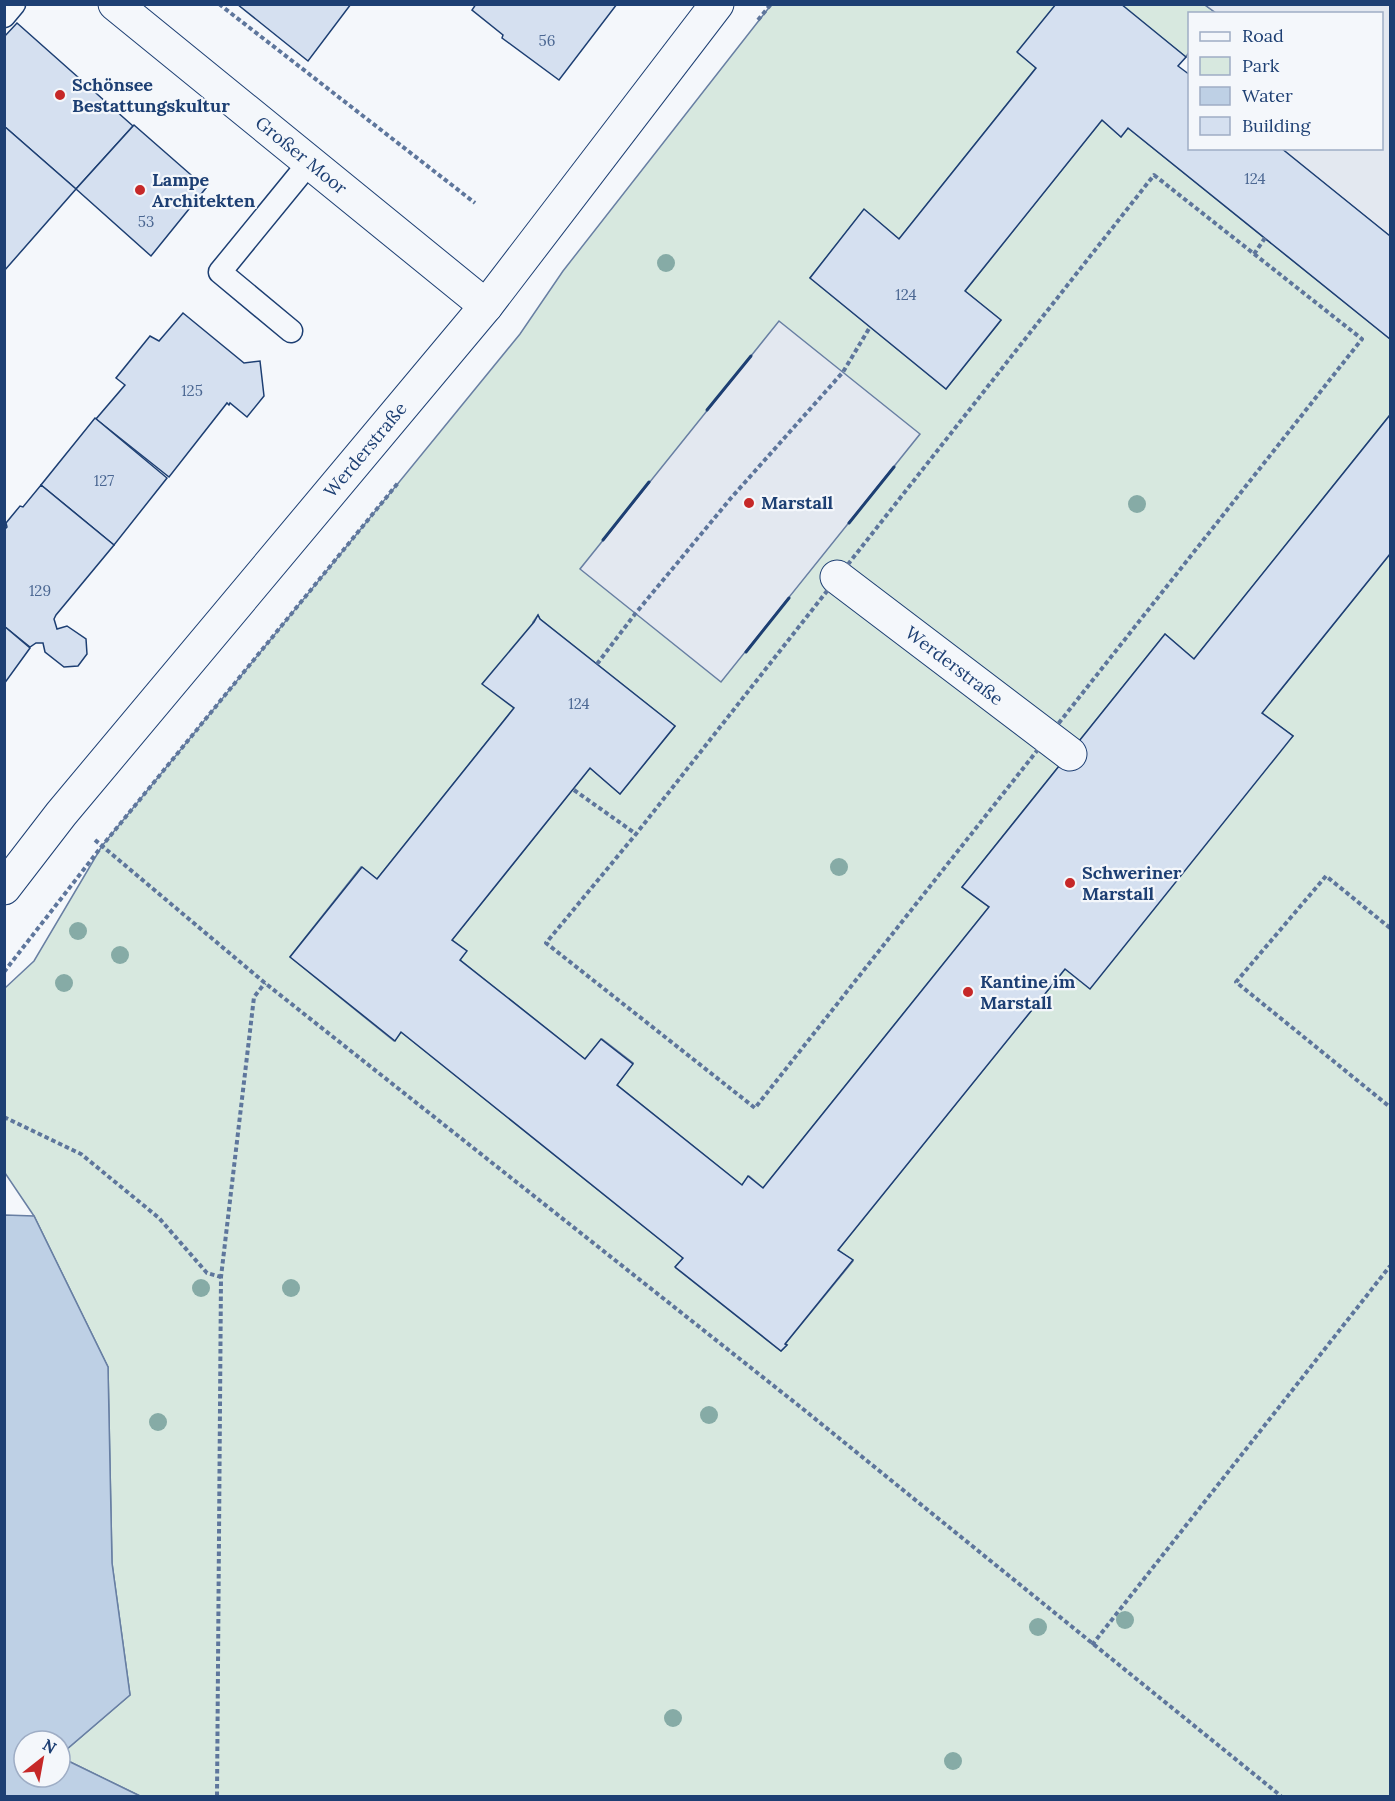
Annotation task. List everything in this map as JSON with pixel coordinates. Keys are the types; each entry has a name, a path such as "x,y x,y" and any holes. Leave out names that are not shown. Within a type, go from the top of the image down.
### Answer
{"street":[{"name":"Großer Moor","path":"115,4 486,306"},
{"name":"Werderstraße","path":"4,888 61,814 486,306 717,4"},
{"name":"Werderstraße","path":"837,577 1070,754"}],"lane":[{"path":"4,16 14,4"},
{"path":"291,331 220,272 309,163"}],"path":[{"path":"219,4 475,203"},
{"path":"1254,254 1265,238"},
{"path":"597,664 635,614 731,498 843,372 870,327"},
{"path":"4,972 102,846 401,480"},
{"path":"574,790 636,834"},
{"path":"61,814 265,983 794,1402 1281,1797"},
{"path":"1390,928 1326,876 1236,982 1390,1107"},
{"path":"217,1797 221,1277 254,997 265,983"},
{"path":"4,1117 81,1154 159,1218 207,1273 221,1277"},
{"path":"1092,1645 1390,1266"}],"green space":[{"path":"771,5 1056,5 1018,52 1036,68 899,239 864,210 810,278 946,389 1001,320 965,291 1102,120 1121,137 1128,128 1390,339 1390,415 1194,659 1165,634 962,887 989,907 763,1188 749,1176 742,1185 617,1085 633,1063 602,1039 585,1059 460,960 466,951 452,940 590,768 620,794 675,726 540,619 538,615 533,622 514,708 377,879 361,867 290,957 394,1041 401,1032 683,1258 676,1268 781,1351 853,1261 838,1250 1065,969 1293,736 1262,713 1390,554 1390,1796 140,1796 72,1763 72,1745 130,1695 112,1563 108,1367 34,1216 5,1173 5,988 34,961 102,846 520,334 563,271"},
{"path":"1121,5 1205,5 1215,12 1188,12 1188,54 1186,57"}],"shaded area":[{"path":"1205,5 1390,5 1390,236 1282,150 1383,150 1383,12 1215,12"},
{"name":"Marstall","path":"779,321 920,434 721,682 580,569"}],"water":[{"path":"5,1215 34,1216 108,1367 112,1563 130,1695 72,1745 72,1729 12,1729 12,1789 72,1789 72,1763 140,1796 5,1796"}],"building":[{"path":"237,4 351,4 308,61"},
{"path":"476,4 617,4 559,80 502,38 503,35 472,10"},
{"path":"1056,4 1121,4 1186,57 1178,66 1188,74 1188,150 1283,150 1390,236 1390,339 1128,128 1121,137 1102,120 965,291 1001,320 946,389 810,278 864,209 899,239 1036,68 1017,52"},
{"path":"17,23 133,126 76,189 4,126 4,37"},
{"path":"134,125 206,188 151,256 76,189"},
{"path":"4,126 76,189 4,271"},
{"path":"183,313 244,363 260,361 264,396 247,417 227,403 169,477 96,419 125,385 116,378 150,336 159,341"},
{"name":"Schweriner Marstall","path":"1390,415 1390,554 1262,713 1293,736 1090,989 1065,969 838,1250 853,1260 781,1351 675,1267 683,1258 401,1032 395,1041 290,957 362,867 377,879 514,708 482,684 538,615 540,619 675,726 620,794 590,768 452,940 467,951 460,960 585,1059 601,1039 633,1064 617,1085 742,1185 748,1176 763,1188 989,907 962,887 1165,634 1194,659"},
{"path":"95,418 167,478 114,545 41,485"},
{"path":"41,485 114,545 54,619 57,629 67,626 86,639 87,654 78,666 64,667 45,652 43,643 36,643 30,647 4,626 4,530 7,527 6,523"},
{"path":"4,626 30,648 4,684"}],"wall":[{"path":"707,410 751,356"},
{"path":"849,523 894,467"},
{"path":"603,540 649,482"},
{"path":"746,652 789,598"}],"place":[{"name":"Schönsee Bestattungskultur","path":"60,95"},
{"name":"Lampe Architekten","path":"140,190"},
{"name":"Marstall","path":"749,503"},
{"name":"Schweriner Marstall","path":"1070,883"},
{"name":"Kantine im Marstall","path":"968,992"}]}
